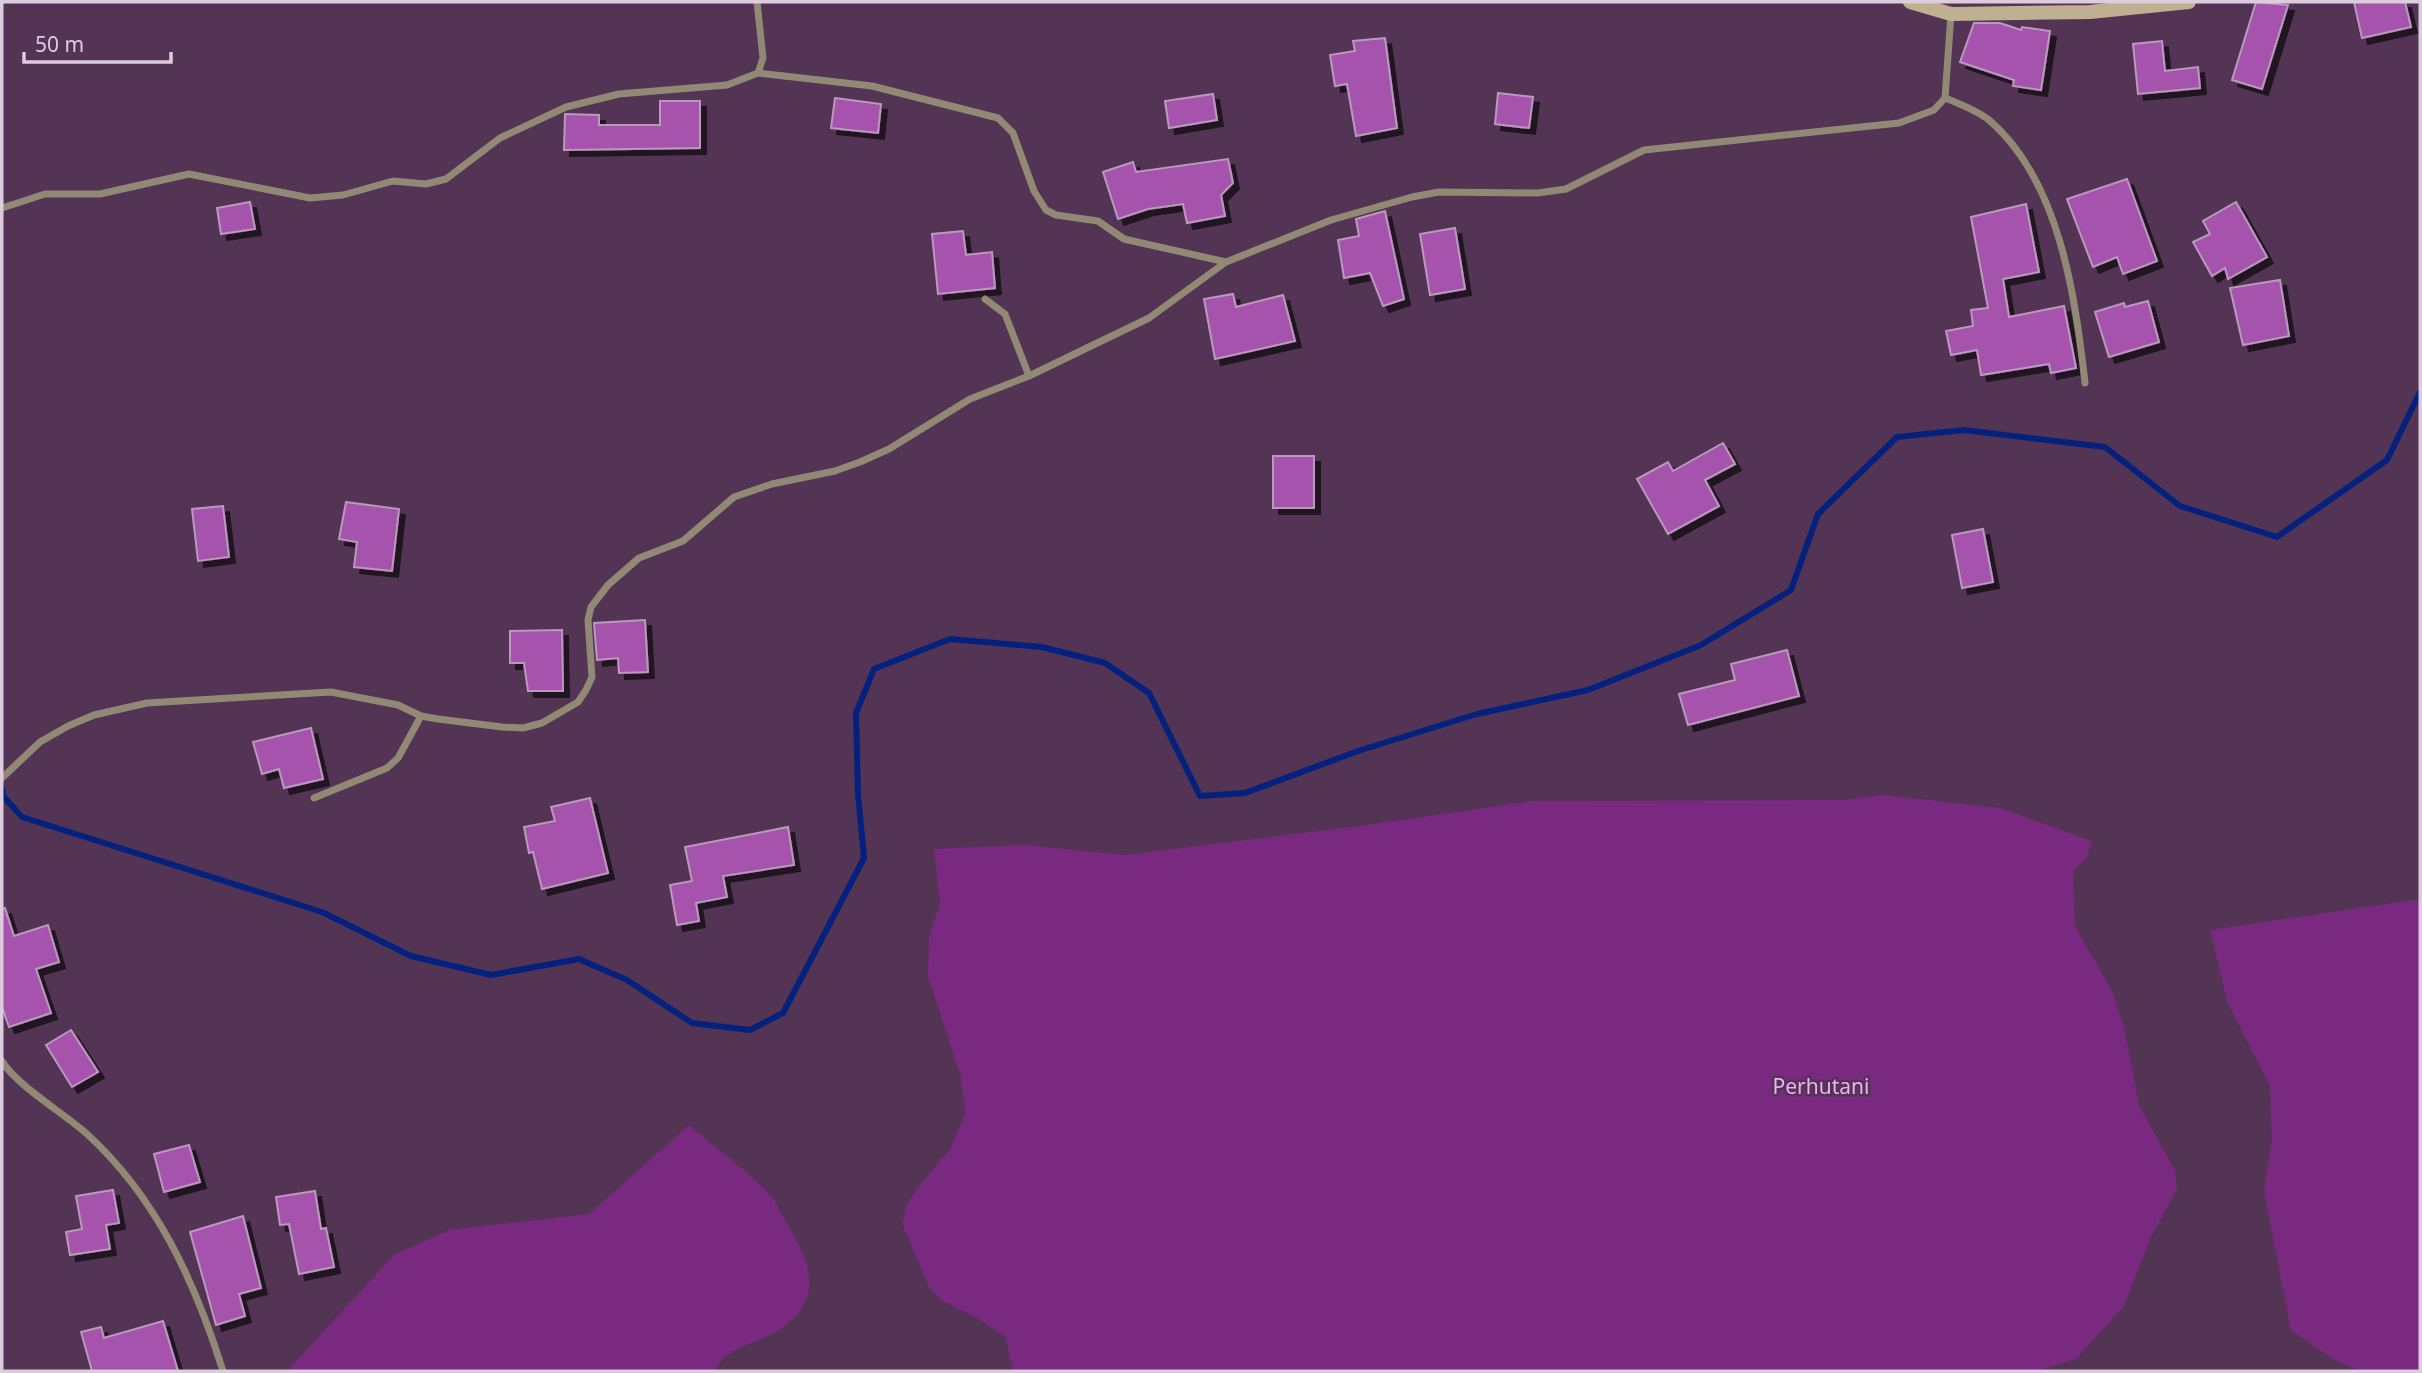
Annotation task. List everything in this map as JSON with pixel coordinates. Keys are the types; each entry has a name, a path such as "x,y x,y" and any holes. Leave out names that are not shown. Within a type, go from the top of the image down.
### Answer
{"street":[{"path":"757,2 763,58 758,73"},
{"path":"1910,2 1951,14 2090,12 2189,2"},
{"path":"2,778 40,742 68,726 94,715 147,703 331,692 398,705 421,716 523,728 562,714 578,702 592,677 588,620 591,607 608,585 639,558 683,541 734,498 772,484 835,471 889,449 970,399 1029,376 1149,318 1226,262 1332,220 1439,192 1538,193 1566,188 1644,150 1899,123 1934,110 1945,99 1951,14"},
{"path":"2,208 45,194 100,194 188,174 310,198 343,194 393,181 426,184 446,179 500,138 566,107 631,93 727,85 758,73 872,86 998,118 1013,132 1034,191 1046,210 1056,215 1098,221 1124,239 1226,262"},
{"path":"1945,99 1988,120 2012,145 2032,175 2063,250 2075,296 2085,383"},
{"path":"985,299 1005,314 1029,376"},
{"path":"314,797 387,768 398,758 421,716"},
{"path":"2,1061 87,1134 152,1206 203,1312 223,1371"}],"green space":[{"name":"Perhutani","path":"1883,795 2000,808 2092,841 2086,859 2073,871 2075,926 2113,993 2124,1028 2139,1105 2175,1171 2177,1189 2151,1237 2124,1306 2076,1359 2037,1371 1013,1371 1006,1337 974,1316 942,1301 929,1287 902,1223 906,1206 916,1190 951,1148 965,1113 961,1077 928,977 929,938 940,903 934,849 1024,845 1125,855 1533,801 1843,800"},
{"path":"2420,899 2420,1371 2360,1371 2333,1359 2291,1330 2264,1192 2272,1138 2270,1086 2228,1004 2210,930"},
{"path":"689,1125 751,1176 772,1198 802,1251 809,1278 809,1291 795,1317 773,1334 735,1350 715,1371 287,1371 394,1255 449,1230 589,1214"}],"building":[{"path":"2256,2 2288,5 2262,89 2232,80"},
{"path":"2354,2 2405,2 2411,27 2362,38"},
{"path":"1974,23 2000,23 2021,30 2022,27 2050,31 2041,90 2013,86 2014,80 1960,62"},
{"path":"1385,38 1397,128 1356,136 1347,84 1335,86 1330,55 1355,51 1353,41"},
{"path":"2162,41 2165,71 2198,67 2200,88 2138,94 2133,44"},
{"path":"1498,93 1533,97 1529,128 1495,124"},
{"path":"1213,94 1217,120 1169,128 1165,101"},
{"path":"835,98 881,104 878,133 831,128"},
{"path":"660,101 700,101 700,148 564,150 565,114 599,115 599,125 660,125"},
{"path":"1228,159 1233,183 1221,195 1225,216 1187,223 1183,204 1148,209 1118,219 1103,172 1133,162 1136,172"},
{"path":"2127,179 2157,261 2123,274 2117,257 2093,267 2067,199"},
{"path":"250,202 255,229 221,234 217,208"},
{"path":"2236,202 2267,257 2228,279 2225,268 2212,276 2193,242 2210,234 2203,221"},
{"path":"2026,204 2039,272 2003,279 2009,317 2064,306 2076,368 2051,373 2049,364 1981,375 1977,350 1951,355 1946,331 1973,326 1971,310 1988,308 1971,217"},
{"path":"1385,211 1404,299 1383,306 1370,273 1344,278 1338,240 1359,236 1356,219"},
{"path":"1455,228 1465,289 1430,295 1420,234"},
{"path":"963,231 966,255 992,252 995,288 938,294 932,234"},
{"path":"2280,280 2289,336 2243,345 2230,288"},
{"path":"1233,294 1236,307 1283,295 1295,341 1215,359 1204,299"},
{"path":"2148,301 2159,342 2109,357 2095,312 2124,303 2125,307"},
{"path":"1723,443 1735,464 1705,480 1719,506 1668,534 1637,479 1668,462 1673,471"},
{"path":"1273,456 1314,456 1314,508 1273,508"},
{"path":"346,502 399,509 392,571 354,567 357,542 339,539"},
{"path":"223,506 229,557 198,561 192,509"},
{"path":"1983,529 1993,582 1962,588 1952,535"},
{"path":"645,620 648,672 619,673 618,658 597,660 594,623"},
{"path":"562,630 563,691 528,691 524,663 510,663 510,631"},
{"path":"1787,650 1799,696 1688,725 1679,694 1735,680 1731,664"},
{"path":"311,728 323,779 284,788 279,769 262,774 253,742"},
{"path":"590,798 608,873 542,889 533,852 529,853 524,827 555,821 551,807"},
{"path":"788,827 794,865 723,876 727,897 696,903 699,921 677,925 670,885 692,881 685,847"},
{"path":"5,908 14,936 48,925 59,962 36,969 51,1013 9,1027 2,1007 2,909"},
{"path":"71,1030 98,1072 72,1087 46,1045"},
{"path":"189,1145 200,1182 164,1192 154,1154"},
{"path":"113,1190 119,1223 106,1225 110,1249 70,1255 66,1232 82,1229 76,1196"},
{"path":"315,1191 321,1229 326,1228 334,1267 299,1274 289,1224 280,1225 276,1197"},
{"path":"243,1216 261,1288 239,1294 245,1316 216,1325 190,1232"},
{"path":"163,1321 178,1371 92,1371 81,1332 101,1327 104,1338"}],"waterway":[{"path":"2,788 3,796 22,817 322,912 411,956 491,975 579,959 627,980 692,1023 750,1030 783,1013 864,858 858,794 856,713 874,669 950,639 1042,647 1105,663 1149,693 1200,796 1245,793 1358,751 1477,714 1588,690 1701,645 1791,590 1818,514 1897,437 1964,430 2105,447 2180,506 2277,537 2387,460 2420,392"}]}
